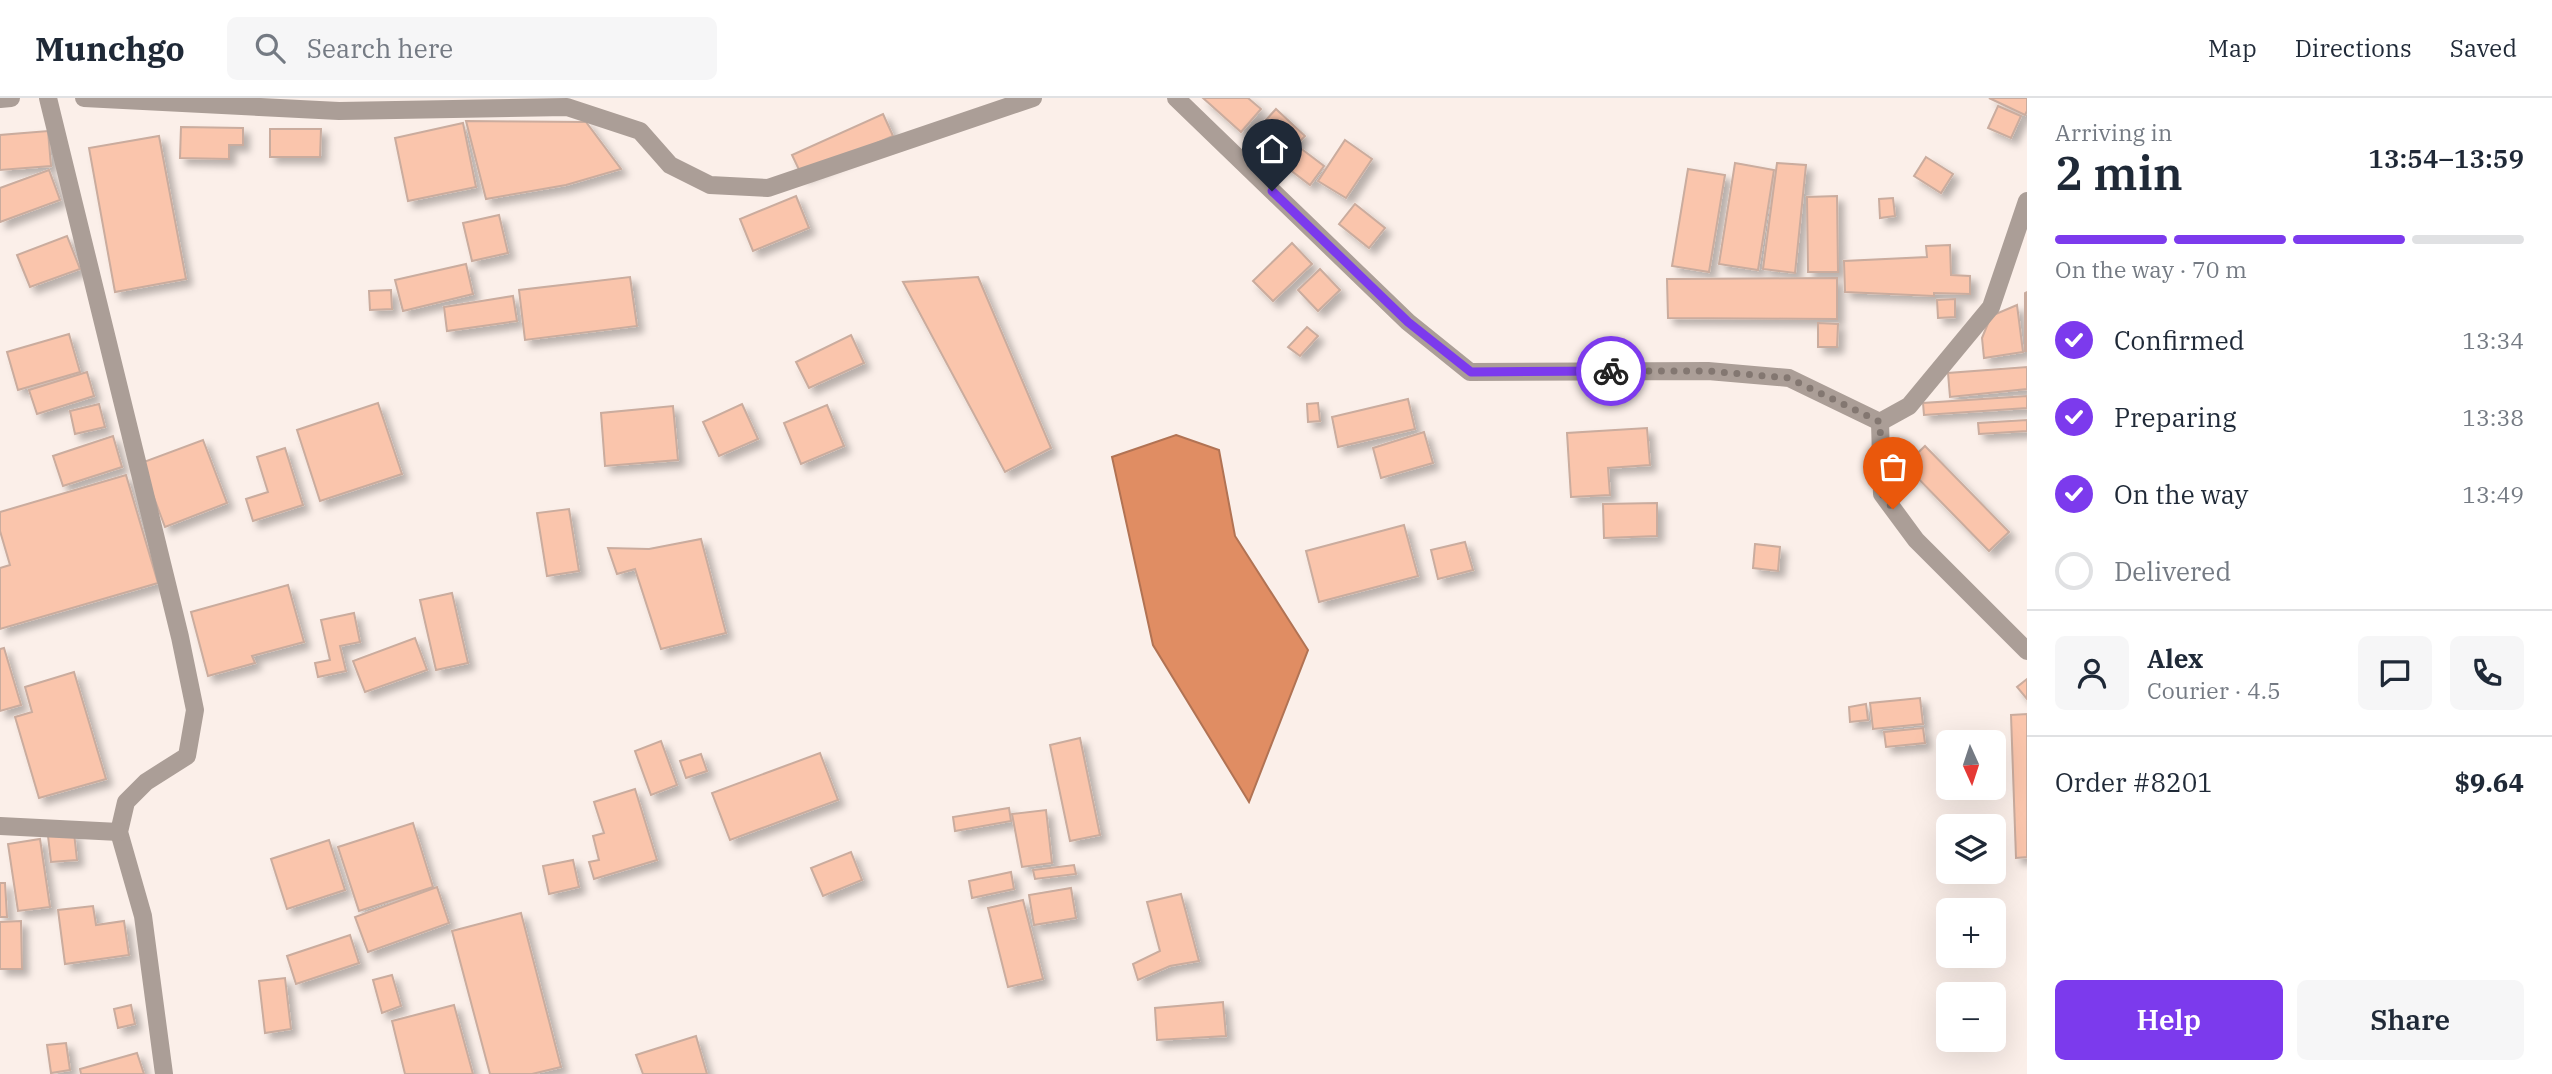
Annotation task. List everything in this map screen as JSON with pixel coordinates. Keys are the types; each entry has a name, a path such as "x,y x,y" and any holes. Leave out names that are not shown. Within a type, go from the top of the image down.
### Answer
{"street":[{"path":"0,99 11,98"},
{"path":"48,98 180,636 195,710 187,757 146,782 126,802 119,832 143,916 164,1074"},
{"path":"84,98 567,107 640,131 670,165 710,185 768,188 1033,98"},
{"path":"1176,98 1408,322 1471,372 1708,371 1789,378 1880,422"},
{"path":"1880,422 1909,406 1991,307 2027,201"},
{"path":"1880,422 1882,494 1916,540 2027,651"},
{"path":"0,825 119,832"}],"shaded area":[{"path":"1176,435 1219,450 1235,536 1308,650 1249,802 1153,645 1112,457"}],"building":[{"path":"1203,98 1248,98 1261,109 1241,132"},
{"path":"1989,98 2027,98 2027,111 2025,115"},
{"path":"1998,106 2021,116 2011,138 1988,128"},
{"path":"1276,109 1305,136 1282,161 1253,134"},
{"path":"883,114 893,136 802,176 792,155"},
{"path":"466,121 586,122 621,169 566,185 486,199"},
{"path":"463,123 476,187 408,201 395,138"},
{"path":"181,127 243,128 243,145 229,145 229,159 180,158"},
{"path":"270,129 321,129 320,157 270,157"},
{"path":"48,131 51,166 0,170 0,135"},
{"path":"159,136 186,279 115,292 89,148"},
{"path":"1345,140 1372,159 1346,198 1318,181"},
{"path":"1299,147 1324,166 1310,185 1285,166"},
{"path":"1926,157 1953,174 1941,193 1914,176"},
{"path":"1735,163 1774,170 1758,270 1719,264"},
{"path":"1777,163 1806,165 1795,273 1763,269"},
{"path":"1688,169 1725,175 1709,272 1672,266"},
{"path":"49,170 60,200 0,222 0,188"},
{"path":"796,196 809,228 753,251 740,219"},
{"path":"1837,196 1838,272 1808,272 1807,197"},
{"path":"1893,198 1895,216 1880,218 1879,199"},
{"path":"1355,204 1385,228 1369,248 1339,224"},
{"path":"499,215 508,253 472,261 463,223"},
{"path":"67,236 80,269 30,287 17,255"},
{"path":"1292,243 1312,264 1273,301 1253,281"},
{"path":"1950,245 1951,275 1970,276 1970,294 1934,293 1934,296 1845,292 1844,261 1927,257 1926,246"},
{"path":"466,264 473,294 403,311 395,280"},
{"path":"1320,269 1340,290 1318,311 1298,290"},
{"path":"630,277 637,326 525,340 519,290"},
{"path":"978,277 1051,448 1005,472 903,282"},
{"path":"1837,278 1837,319 1668,318 1667,279"},
{"path":"391,290 392,309 370,310 369,291"},
{"path":"2027,292 2027,351 2025,351 2025,293"},
{"path":"513,296 517,321 447,331 444,307"},
{"path":"1955,299 1955,317 1938,318 1937,300"},
{"path":"2017,305 2023,352 1984,358 1982,338 1991,316"},
{"path":"1818,323 1838,324 1837,347 1818,347"},
{"path":"1307,327 1318,336 1300,356 1288,347"},
{"path":"69,334 80,372 18,390 7,352"},
{"path":"851,335 864,363 809,388 796,362"},
{"path":"2027,367 2027,389 1950,397 1948,373"},
{"path":"87,372 94,396 37,414 29,390"},
{"path":"2027,396 2027,408 1924,415 1923,403"},
{"path":"1408,399 1415,429 1338,447 1332,417"},
{"path":"378,403 402,474 320,501 297,430"},
{"path":"1318,403 1320,421 1308,422 1307,404"},
{"path":"99,404 105,427 75,434 70,411"},
{"path":"742,404 758,439 719,456 703,422"},
{"path":"827,405 844,446 801,464 784,423"},
{"path":"673,406 678,460 605,466 601,413"},
{"path":"2027,420 2027,431 1979,434 1978,423"},
{"path":"1647,428 1650,465 1608,468 1610,495 1571,497 1567,433"},
{"path":"1424,432 1433,463 1381,478 1373,448"},
{"path":"113,436 122,467 63,486 53,456"},
{"path":"203,440 227,503 165,527 141,463"},
{"path":"1925,446 2009,532 1989,551 1905,465"},
{"path":"285,448 303,505 253,521 246,499 268,492 257,457"},
{"path":"126,475 158,583 0,629 0,568 10,565 0,531 0,512"},
{"path":"1657,503 1657,536 1604,538 1603,504"},
{"path":"569,509 579,571 547,576 537,513"},
{"path":"1404,525 1418,576 1319,602 1306,551"},
{"path":"701,539 726,633 661,649 635,569 617,574 608,548 649,549"},
{"path":"1465,542 1473,570 1438,579 1431,550"},
{"path":"1755,544 1780,547 1778,571 1753,568"},
{"path":"288,585 304,642 252,656 255,663 208,676 191,612"},
{"path":"452,593 468,663 436,670 420,600"},
{"path":"354,613 360,642 340,646 346,671 318,677 315,663 330,660 321,620"},
{"path":"415,638 427,670 365,692 353,661"},
{"path":"4,648 21,705 0,711 0,649"},
{"path":"74,672 106,779 39,798 15,717 32,712 25,687"},
{"path":"2027,679 2027,699 2017,687"},
{"path":"1920,698 1923,724 1873,729 1870,703"},
{"path":"1866,704 1868,720 1850,722 1849,707"},
{"path":"2027,714 2027,857 2016,858 2011,715"},
{"path":"1923,728 1925,743 1886,747 1884,732"},
{"path":"1080,738 1100,835 1070,841 1050,745"},
{"path":"661,741 677,785 651,795 635,751"},
{"path":"820,753 838,800 730,840 712,793"},
{"path":"701,754 707,771 686,778 680,761"},
{"path":"635,789 657,860 594,879 589,862 599,860 593,836 604,833 594,802"},
{"path":"1009,808 1011,821 955,831 953,817"},
{"path":"1046,810 1052,863 1022,867 1012,814"},
{"path":"413,823 433,887 359,911 338,847"},
{"path":"74,833 77,860 51,862 48,836"},
{"path":"40,839 50,907 18,911 8,844"},
{"path":"329,840 345,890 287,909 271,859"},
{"path":"851,852 862,880 823,896 811,868"},
{"path":"573,860 579,887 549,894 543,866"},
{"path":"1074,865 1076,874 1035,879 1033,870"},
{"path":"1011,872 1014,889 972,898 969,881"},
{"path":"0,883 5,883 7,917 0,917"},
{"path":"437,887 449,923 368,952 355,917"},
{"path":"1071,888 1076,918 1034,925 1029,895"},
{"path":"1181,894 1199,961 1170,966 1138,980 1133,964 1160,951 1147,902"},
{"path":"1023,900 1043,979 1008,987 988,908"},
{"path":"93,906 96,925 124,921 129,955 65,964 58,910"},
{"path":"521,913 561,1067 532,1074 490,1074 452,931"},
{"path":"21,921 22,969 0,969 0,922"},
{"path":"350,935 359,963 296,984 287,956"},
{"path":"392,975 401,1006 382,1013 373,980"},
{"path":"285,978 291,1029 265,1033 259,981"},
{"path":"1223,1002 1226,1036 1157,1040 1155,1008"},
{"path":"131,1005 135,1024 118,1028 114,1009"},
{"path":"454,1005 473,1074 405,1074 392,1021"},
{"path":"696,1036 707,1074 643,1074 636,1055"},
{"path":"66,1043 70,1070 51,1073 47,1045"},
{"path":"137,1053 144,1074 81,1074 80,1069"}],"way so far":[{"path":"1611,371 1708,371 1789,378 1880,422 1882,494 1893,509"}],"route":[{"path":"1272,191 1408,322 1471,372 1611,371"}]}
